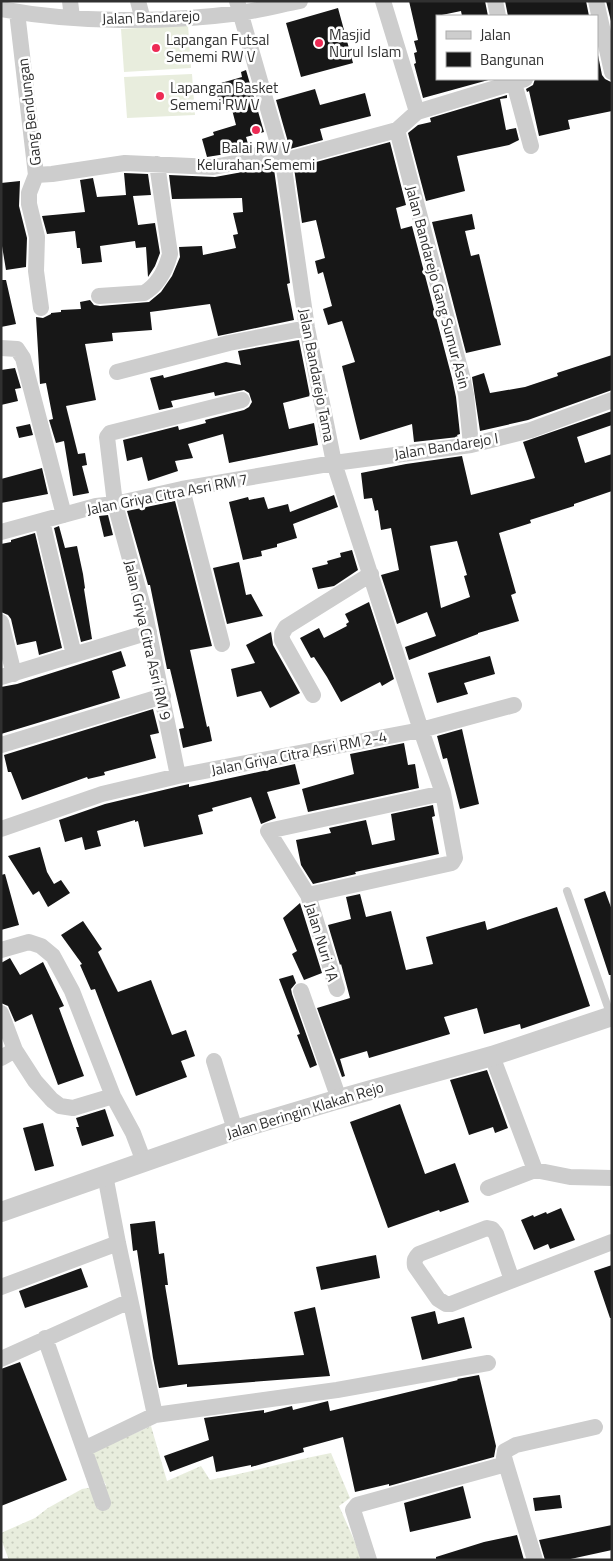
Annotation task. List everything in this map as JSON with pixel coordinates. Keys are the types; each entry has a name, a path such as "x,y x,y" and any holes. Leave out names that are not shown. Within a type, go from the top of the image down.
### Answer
{"street":[{"path":"138,1 144,20"},
{"name":"Jalan Bandarejo","path":"9,11 71,9 144,20 300,1"},
{"path":"383,1 417,112"},
{"path":"495,1 498,15"},
{"path":"596,1 607,61"},
{"name":"Jalan Bandarejo Tama","path":"239,7 281,154 307,328 334,463 443,792 455,858 454,862 308,895"},
{"name":"Gang Bendungan","path":"9,11 36,175 125,163 213,167 397,130"},
{"path":"397,130 417,112 517,80 531,146"},
{"name":"Jalan Bandarejo Gang Sumur Asin","path":"397,130 462,376 466,395 471,445"},
{"path":"99,296 144,293 163,274 170,254 157,164"},
{"path":"36,175 29,193 29,204 36,238 36,271 41,308"},
{"path":"117,372 229,343 307,328"},
{"path":"9,349 23,358 64,515"},
{"name":"Jalan Griya Citra Asri RM 9","path":"178,776 149,632 115,504 108,434 242,400"},
{"name":"Jalan Bandarejo I","path":"334,463 471,445 531,430 612,400"},
{"name":"Jalan Griya Citra Asri RM 7","path":"1,532 96,506 334,463"},
{"path":"182,489 222,644"},
{"path":"42,521 74,655"},
{"path":"313,695 282,640 282,634 286,627 371,574"},
{"path":"1,622 8,675 149,632"},
{"path":"1,745 163,696"},
{"name":"Jalan Griya Citra Asri RM 2-4","path":"1,828 102,794 178,776 421,730 514,705"},
{"name":"Jalan Nuri 1A","path":"337,989 308,895 268,834 269,830 443,792"},
{"path":"1,950 29,942 41,946 54,956 72,991 113,1096 133,1133 144,1162"},
{"path":"301,991 339,1099"},
{"path":"1,1013 8,1054 60,1106 73,1108 113,1096"},
{"name":"Jalan Beringin Klakah Rejo","path":"1,1212 235,1130 492,1056 612,1016"},
{"path":"492,1056 536,1170"},
{"path":"214,1061 235,1130"},
{"path":"488,1188 536,1170 570,1177 612,1178"},
{"path":"105,1175 155,1415"},
{"path":"512,1280 496,1234 487,1228 420,1254 415,1257 414,1261 415,1266 438,1299 446,1304 512,1280 612,1242"},
{"path":"1,1287 118,1243"},
{"path":"1,1359 130,1301"},
{"path":"45,1338 103,1504"},
{"path":"84,1450 155,1415 337,1390 488,1363"},
{"path":"535,1560 504,1457 505,1451 516,1445 595,1428"},
{"path":"368,1560 352,1510 357,1505 506,1464"}],"lane":[{"path":"567,891 612,1016"}],"green space":[{"name":"Lapangan Futsal Sememi RW V","path":"188,25 191,68 124,72 121,29"},
{"name":"Lapangan Basket Sememi RW V","path":"192,74 195,115 127,118 124,77"},
{"path":"151,1426 167,1481 201,1466 210,1480 331,1453 350,1498 339,1506 363,1560 9,1560 1,1539 1,1533 35,1518 48,1508 82,1489 106,1485 89,1454"}],"building":[{"path":"409,1 485,1 488,15 462,15 461,11 436,15 436,80 488,80 423,98 414,64 416,63 414,53 417,52 414,41 418,40"},
{"path":"505,1 586,1 589,15 508,15"},
{"path":"606,1 612,1 612,25"},
{"name":"Masjid Nurul Islam","path":"338,8 353,63 301,77 286,23"},
{"path":"598,55 602,75 612,84 612,111 568,120 570,129 539,136 529,91 527,92 526,89 533,85 535,80 598,80"},
{"path":"246,70 264,132 246,137 249,147 232,153 207,157 202,139 214,135 213,132 236,125 230,102 220,105 214,85 242,77 241,72"},
{"path":"315,89 320,105 365,93 371,116 320,129 323,140 290,149 276,100"},
{"path":"507,95 507,98 500,99 506,130 516,128 519,140 509,145 457,156 465,191 426,201 408,133 418,125 431,122 430,118"},
{"path":"390,142 406,205 396,208 401,229 412,226 452,378 460,434 457,435 458,437 414,442 412,424 360,440 342,366 355,362 342,321 328,325 323,309 332,306 323,272 318,274 315,261 325,258 316,220 302,223 294,168"},
{"path":"273,162 290,283 287,284 294,320 218,336 210,304 150,312 152,330 112,333 113,341 85,344 96,400 66,406 78,454 85,453 87,465 82,466 89,493 73,496 64,441 56,443 49,420 53,419 46,383 40,384 36,317 43,318 51,313 61,312 61,310 81,309 80,302 90,300 94,305 100,306 149,302 161,292 172,276 180,257 179,247 202,246 203,255 236,248 233,235 238,234 233,213 243,212 242,198 172,199 169,175 215,177 237,173"},
{"path":"124,173 148,174 151,195 133,196 138,225 155,223 160,253 148,277 146,247 136,248 135,241 100,246 102,262 82,264 80,248 77,248 75,231 47,234 42,216 85,212 80,180 93,178 97,197 126,195"},
{"path":"20,181 19,206 27,238 26,267 6,270 1,240 1,183"},
{"path":"472,214 475,229 465,231 471,256 479,254 501,345 466,353 432,222"},
{"path":"1,280 6,280 16,324 1,327"},
{"path":"299,340 310,396 283,403 289,429 314,423 318,445 229,463 223,434 188,444 193,458 175,461 178,471 148,481 142,457 127,461 123,440 178,426 179,430 206,423 205,420 244,410 252,402 249,393 244,390 215,396 214,392 171,401 173,407 159,410 150,378 163,375 164,378 226,362 241,365 238,351"},
{"path":"612,355 612,390 528,420 480,431 472,377 484,373 490,393 525,387 558,376 557,373"},
{"path":"15,368 21,388 15,389 18,401 1,405 1,370"},
{"path":"612,411 612,425 577,437 585,463 612,454 612,491 530,520 531,523 499,533 516,593 511,595 519,621 478,633 409,660 405,647 436,636 427,612 397,624 381,575 399,570 391,528 381,530 378,510 375,511 372,498 364,499 361,473 462,456 471,495 535,478 523,442","holes":["457,541 467,575 464,576 470,597 441,608 430,546"]},
{"path":"30,424 33,435 19,438 16,427"},
{"path":"42,468 48,494 1,503 1,479"},
{"path":"334,495 338,507 293,524 297,538 277,544 277,547 261,551 262,556 243,560 229,502 248,497 249,500 264,497 268,509 288,504 290,512"},
{"path":"175,501 212,646 190,650 207,727 209,726 212,741 183,748 179,729 184,728 170,669 167,669 150,585 148,585 127,511"},
{"path":"108,515 113,535 104,537 99,516"},
{"path":"59,526 65,548 77,546 83,574 92,639 81,642 54,528"},
{"path":"35,533 62,648 39,655 36,641 17,645 11,619 8,615 1,612 1,544"},
{"path":"352,550 358,570 334,586 318,589 312,568 328,564 327,561 341,557 340,553"},
{"path":"239,562 246,595 251,594 263,616 227,624 213,568"},
{"path":"369,602 394,679 382,686 380,682 341,702 327,677 314,657 311,658 300,638 319,628 324,638 347,626 346,624 349,622 345,614"},
{"path":"271,632 273,645 300,693 270,708 261,691 237,697 231,669 255,663 246,645"},
{"path":"121,651 126,666 112,671 120,698 1,734 1,687 17,684"},
{"path":"490,656 495,674 464,683 468,694 437,703 428,673"},
{"path":"153,709 159,733 150,735 156,758 104,772 105,775 88,779 87,777 22,800 11,772 8,772 4,755"},
{"path":"462,729 479,804 460,809 447,758 443,759 437,736"},
{"path":"404,743 408,765 415,764 419,788 308,812 302,789 354,774 350,754"},
{"path":"295,764 300,784 267,792 276,818 261,824 251,797 212,808 213,811 198,815 203,834 144,847 138,821 135,822 135,820 97,831 101,846 85,850 82,837 65,842 59,820 105,804 189,784 189,787"},
{"path":"433,805 435,816 432,817 439,854 355,872 356,874 313,884 301,865 296,840 331,833 329,828 366,820 372,845 395,840 391,814"},
{"path":"40,847 47,872 54,884 61,880 70,893 48,907 39,891 33,895 8,856"},
{"path":"5,874 19,925 1,930 1,875"},
{"path":"605,891 612,910 612,975 609,975 584,899"},
{"path":"360,894 366,917 391,911 406,970 433,964 426,937 485,921 487,930 557,907 590,1006 521,1029 520,1024 484,1034 477,1008 444,1017 450,1034 369,1058 367,1051 340,1059 345,1076 342,1077 317,1008 350,998 328,925 351,919 346,897"},
{"path":"300,903 322,973 304,980 292,954 297,951 283,918"},
{"path":"83,921 102,949 98,952 118,992 151,980 172,1035 186,1030 195,1056 181,1061 187,1077 136,1096 95,989 91,990 80,965 82,964 61,935"},
{"path":"10,958 20,975 43,962 64,1006 59,1008 84,1076 58,1085 32,1014 15,1022 8,1006 1,1003 1,963"},
{"path":"293,975 296,983 291,989 292,994 317,1065 310,1068 297,1035 300,1034 279,979"},
{"path":"487,1070 508,1128 495,1133 493,1127 469,1135 450,1080"},
{"path":"400,1104 425,1174 455,1163 469,1202 440,1212 439,1210 388,1228 350,1122"},
{"path":"105,1109 114,1136 82,1146 76,1127 79,1127 76,1118"},
{"path":"43,1123 54,1166 35,1171 23,1128"},
{"path":"561,1208 575,1240 550,1249 548,1244 534,1250 521,1220 546,1212 547,1214"},
{"path":"155,1221 159,1254 164,1253 168,1285 165,1285 178,1365 304,1355 294,1312 315,1307 330,1376 187,1387 187,1384 159,1388 137,1250 133,1251 130,1224"},
{"path":"376,1255 380,1278 321,1290 316,1267"},
{"path":"612,1265 612,1318 610,1318 594,1271"},
{"path":"81,1268 88,1287 25,1308 19,1291"},
{"path":"435,1311 438,1324 464,1317 472,1348 422,1360 411,1317"},
{"path":"20,1362 67,1480 1,1506 1,1369"},
{"path":"479,1375 496,1446 494,1457 389,1486 389,1484 355,1492 343,1437 303,1448 304,1452 251,1467 251,1465 216,1472 213,1456 170,1472 164,1456 209,1440 204,1418 264,1410 264,1413 292,1406 293,1410 328,1401 330,1411"},
{"path":"463,1486 471,1518 410,1532 404,1503"},
{"path":"560,1495 562,1508 535,1511 533,1498"},
{"path":"612,1525 612,1550 566,1560 545,1560 539,1540"},
{"path":"517,1535 524,1560 436,1560 436,1557 484,1542"}],"place":[{"name":"Masjid Nurul Islam","path":"319,43"},
{"name":"Lapangan Futsal Sememi RW V","path":"156,48"},
{"name":"Lapangan Basket Sememi RW V","path":"160,96"},
{"name":"Balai RW V Kelurahan Sememi","path":"256,130"}]}
